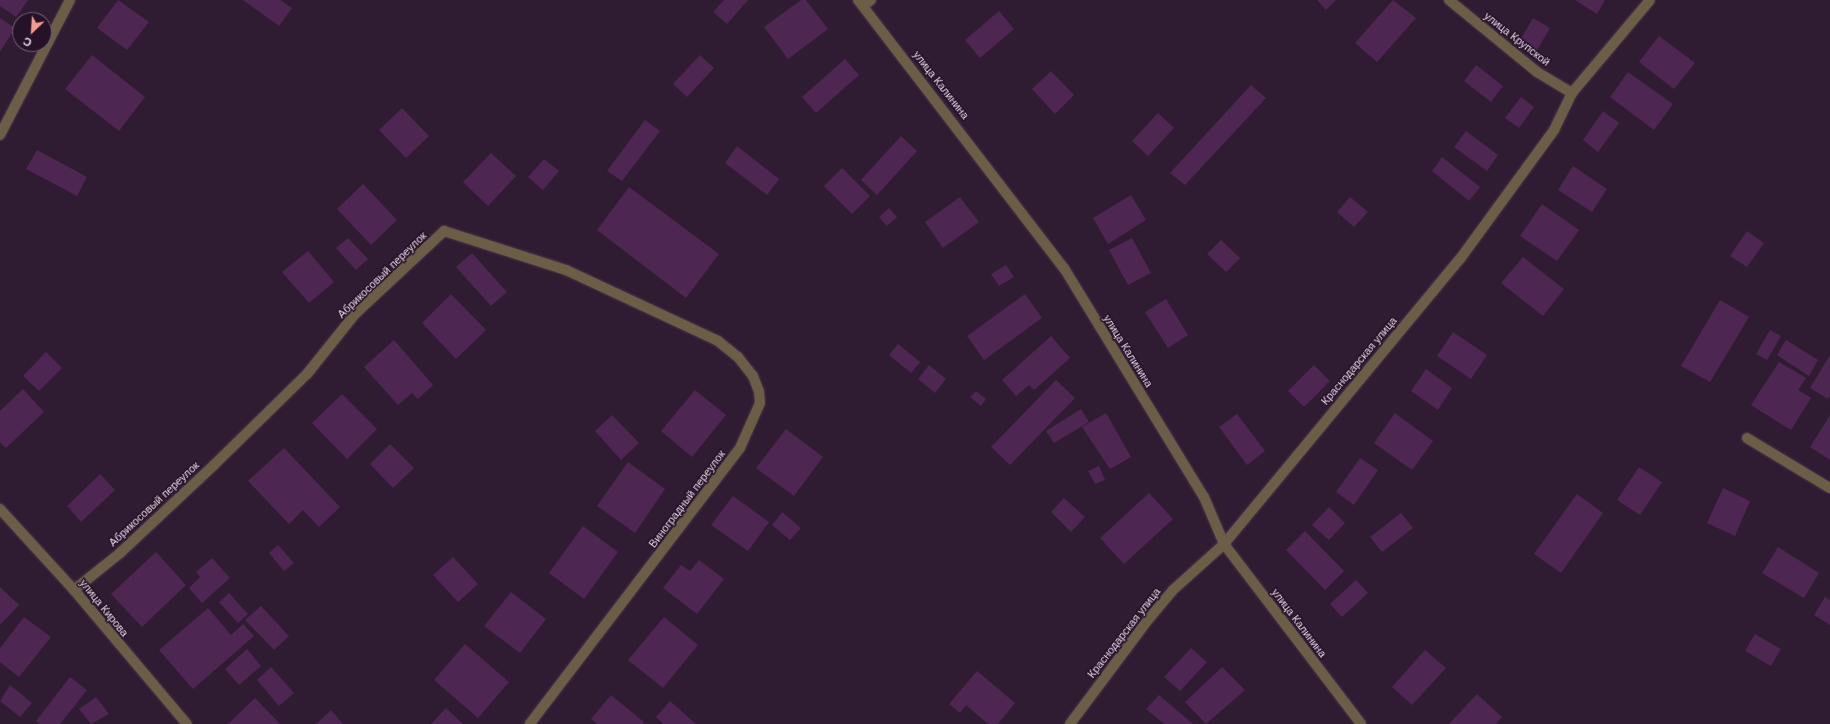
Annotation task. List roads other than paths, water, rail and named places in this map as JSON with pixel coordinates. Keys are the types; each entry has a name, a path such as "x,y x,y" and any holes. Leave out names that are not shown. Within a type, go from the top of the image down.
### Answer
{"street":[{"path":"0,135 70,0"},
{"name":"улица Крупской","path":"1449,0 1537,72 1572,93"},
{"name":"Краснодарская улица","path":"1070,724 1151,616 1224,544 1460,259 1554,130 1572,93 1650,0"},
{"name":"улица Калинина","path":"864,2 1064,268 1204,497 1224,544 1362,724"},
{"name":"Абрикосовый переулок","path":"74,590 120,553 252,428 306,374 355,314 444,232 566,270 652,308"},
{"name":"Виноградный переулок","path":"530,724 740,448 760,403 753,376 732,350 652,308"},
{"path":"1747,438 1830,488"},
{"name":"улица Кирова","path":"0,509 74,590 187,724"}]}
